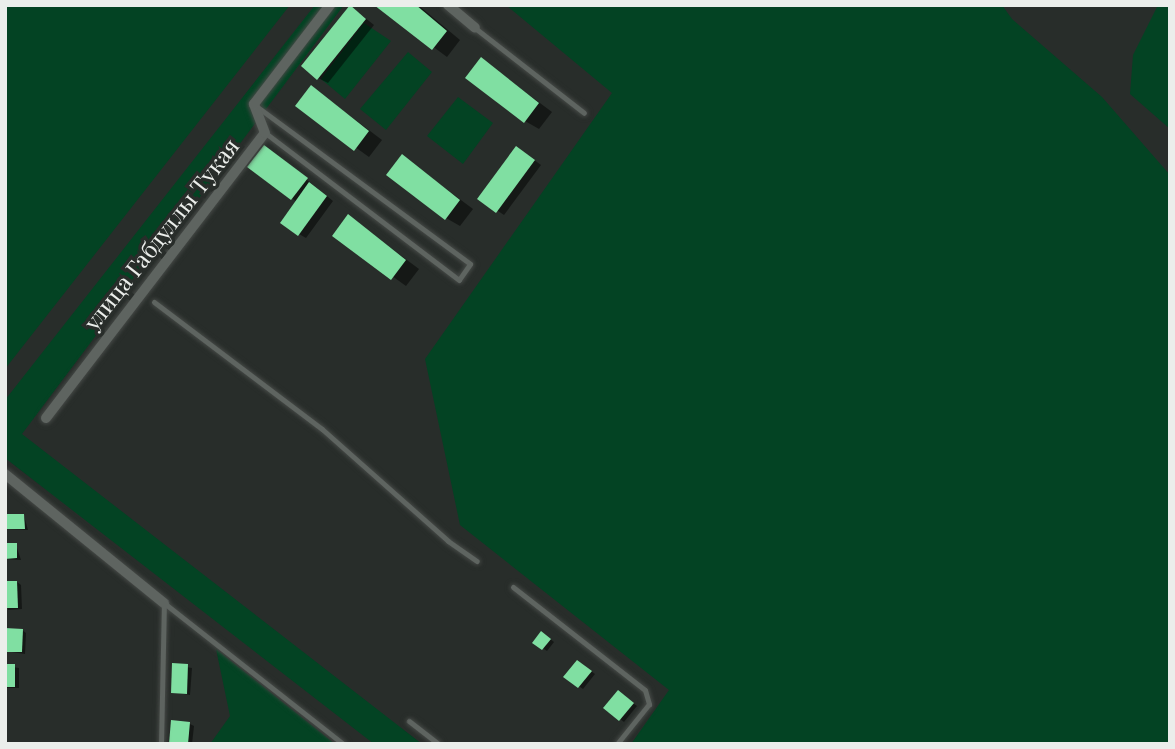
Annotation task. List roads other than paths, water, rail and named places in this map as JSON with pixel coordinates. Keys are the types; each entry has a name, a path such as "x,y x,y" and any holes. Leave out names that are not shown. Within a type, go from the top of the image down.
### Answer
{"street":[{"path":"254,104 330,5"},
{"path":"448,5 475,28"},
{"name":"улица Габдуллы Тукая","path":"46,418 265,134 254,104"},
{"path":"5,474 164,603"}],"lane":[{"path":"475,28 584,113"},
{"path":"254,104 470,264 459,280 265,134"},
{"path":"154,302 322,429 477,561"},
{"path":"513,587 645,690 649,704 617,744"},
{"path":"161,744 164,603"},
{"path":"164,603 344,744"},
{"path":"409,721 438,744"}]}
